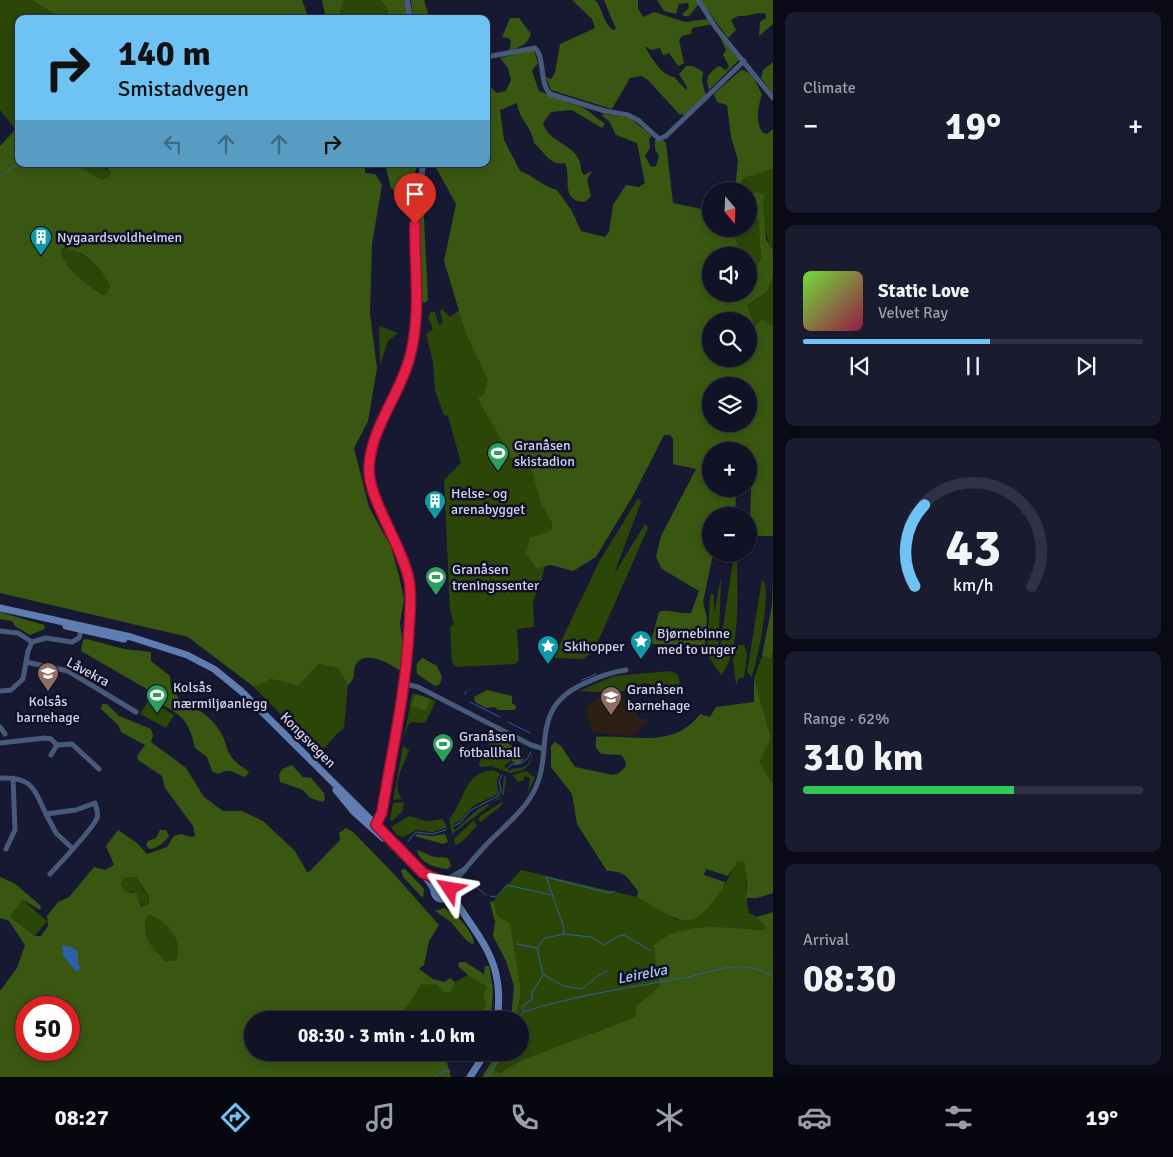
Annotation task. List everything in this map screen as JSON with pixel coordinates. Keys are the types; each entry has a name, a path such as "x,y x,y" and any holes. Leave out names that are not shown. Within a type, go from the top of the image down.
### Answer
{"main road":[{"name":"Kongsvegen","path":"0,608 139,640 187,655 214,669 240,691 374,827 423,873 434,889 436,897 443,899 460,910"},
{"name":"Kongsvegen","path":"423,873 442,882 450,891 460,910 481,936 495,968 500,1006 499,1011"},
{"path":"434,889 442,882"},
{"path":"443,899 450,891"},
{"path":"470,1077 480,1061"}],"street":[{"path":"407,0 409,15"},
{"path":"698,0 716,28 773,98"},
{"path":"490,56 534,48 538,52 543,80 550,94 605,111 628,115 638,120 659,138 666,136 744,61"},
{"path":"374,827 382,812 405,684 411,599 409,578 398,546 373,489 369,468 375,440 405,372 413,346 417,302 415,216 423,167"},
{"path":"0,631 18,633 32,642 46,638 72,642 79,638 82,628"},
{"path":"0,691 11,690 21,683 25,675 28,651 32,642"},
{"name":"Låvekra","path":"26,662 68,671 136,712"},
{"path":"450,891 465,869 530,799 539,780 548,718 561,698 597,678 626,670"},
{"path":"405,684 418,687 544,749"},
{"path":"0,727 5,734"},
{"path":"0,743 45,738 57,745 72,744 98,769"},
{"path":"51,755 57,745"},
{"path":"0,778 23,779 30,784 56,833 72,848"},
{"path":"6,849 15,830 13,778"},
{"path":"46,814 76,810 94,803 98,813 96,821 50,874"},
{"path":"442,882 465,869"}],"shaded area":[{"name":"Granåsen barnehage","path":"604,694 623,698 635,707 639,719 650,718 634,736 593,733 585,710 590,703"}],"green space":[{"path":"0,0 31,0 57,15 15,15 15,129 0,110"},
{"path":"31,0 302,0 308,15 57,15"},
{"path":"322,0 346,0 343,2 339,15 325,15"},
{"path":"380,0 387,8 388,15 339,15 343,1"},
{"path":"380,0 404,0 406,15 388,15 387,8"},
{"path":"411,0 424,0 429,15 413,15"},
{"path":"572,0 594,0 599,5 607,23 613,30 616,29 604,0 638,0 638,8 643,17 654,12 685,22 708,19 713,24 692,28 691,34 682,36 679,40 684,63 678,66 669,53 663,55 660,48 651,50 645,46 661,69 674,77 686,90 687,87 679,74 686,66 693,66 703,72 702,81 706,96 685,115 679,114 648,80 641,76 630,78 612,109 551,90 546,77 551,79 555,73 560,44 595,28 592,19"},
{"path":"657,0 695,0 699,4 689,16 684,16 682,14 689,8 688,3 679,4 676,14 664,11"},
{"path":"700,0 773,0 773,24 759,36 760,22 766,18 766,14 738,16 731,20 736,30 728,38"},
{"path":"510,18 519,18 531,34 523,45 509,51 511,41 508,38 502,37"},
{"path":"719,35 739,60 709,90 707,82 712,71 719,66 726,70 729,66 723,55 726,50"},
{"path":"534,51 538,63 532,71 539,91 584,108 605,124 602,128 572,110 551,112 543,123 550,135 576,154 584,175 592,171 587,180 591,196 585,202 577,201 569,193 565,163 551,160 534,143 531,132 520,114 517,103 500,110 504,140 520,171 557,190 572,211 581,231 605,237 609,232 613,205 626,185 639,187 645,183 637,143 616,135 609,121 601,115 604,114 630,118 652,136 649,139 650,148 645,156 651,167 656,166 659,156 655,149 655,140 663,140 666,143 673,203 702,209 702,238 736,238 739,247 702,247 702,302 752,302 747,305 750,312 702,312 702,367 757,367 757,324 762,319 769,325 773,325 773,536 757,536 757,507 751,507 751,497 757,497 757,442 702,442 702,497 736,497 735,507 702,507 702,562 711,562 703,602 707,618 705,645 653,644 651,641 659,612 691,613 699,591 662,569 656,557 661,536 696,469 673,464 673,439 670,435 664,435 634,494 596,557 573,571 551,565 536,568 526,554 530,538 552,530 552,523 541,503 530,464 516,466 478,399 484,394 488,380 465,331 444,261 456,204 436,167 490,167 490,87 497,93 506,91 511,80 508,68 500,58"},
{"path":"773,62 773,94 761,78 763,70"},
{"path":"741,70 752,76 762,94 758,109 758,123 762,132 767,134 773,129 773,169 743,178 741,182 736,182 738,160 731,137 727,105 717,102 714,94"},
{"path":"15,131 15,167 81,167 100,179 108,178 110,173 104,167 365,167 365,173 375,174 382,185 372,244 370,314 377,368 368,421 354,448 369,507 391,547 399,576 404,599 400,623 404,653 402,667 399,670 378,659 361,659 354,669 353,679 348,685 338,668 319,664 298,686 271,679 254,687 188,637 0,593 0,146","holes":["66,247 84,255 99,269 110,286 107,294 103,295 77,276 66,264 61,249"]},
{"path":"81,167 103,167 107,169 110,173 108,178 100,179"},
{"path":"384,167 417,167 407,194 400,197 391,188"},
{"path":"773,169 773,250 767,236 758,196 758,182 741,182 742,178"},
{"path":"425,182 428,183 424,217 428,300 425,303 421,301 420,297 418,222"},
{"path":"758,192 765,195 763,205 766,239 773,250 773,277 767,292 757,298 757,265 761,258"},
{"path":"758,219 761,258 757,265 757,247 739,247 736,238 758,238"},
{"path":"66,247 80,253 99,269 110,286 107,294 103,295 71,270 66,264 61,249"},
{"path":"773,277 773,325 757,326 757,312 750,312 747,305 752,302 757,302 757,298 767,292"},
{"name":"Granåsen skistadion","path":"466,305 555,523 541,583 533,601 534,627 517,629 519,660 515,664 456,667 452,662 450,627 454,624 450,610 444,480 461,463 448,416 444,415 435,390 433,362 426,334 433,329 428,317 431,311 435,312 439,325 443,322 440,312 442,309 450,317"},
{"path":"379,326 398,333 388,341 380,365"},
{"path":"638,498 641,502 614,574 645,524 648,528 595,648 584,659 553,658 599,562"},
{"path":"733,562 737,562 737,618 735,635 728,664 721,675 707,654 710,596 712,593 714,596 714,614 721,577 718,661"},
{"path":"773,571 773,651 771,659 762,656 772,605"},
{"path":"763,580 766,598 765,612 752,677 747,672"},
{"path":"0,612 44,625 45,629 30,635 15,626 12,621 0,619"},
{"path":"87,639 124,649 151,652 151,661 170,676 171,688 185,706 189,705 199,711 217,727 228,752 237,763 249,772 245,777 232,771 218,774 212,771 207,757 195,748 189,728 185,722 175,712 151,698 152,692 81,651 83,640"},
{"path":"737,645 744,645 747,654 744,678 739,678 736,685 733,658"},
{"path":"773,651 773,784 758,762 771,738 754,678 762,656 771,659"},
{"path":"423,658 437,666 442,677 440,684 435,686 417,674 417,664"},
{"path":"319,664 338,668 348,685 344,728 319,754 254,687 271,679 298,686"},
{"path":"671,671 678,675 680,683 676,688 668,691 645,683 618,693 579,691 614,676"},
{"path":"754,678 771,738 759,762 773,784 773,893 757,898 746,898 747,885 744,861 738,861 728,876 706,869 704,875 725,882 724,886 713,902 694,918 685,920 676,918 637,897 638,891 625,876 618,872 607,871 577,824 572,794 551,767 551,746 555,742 561,746 575,767 613,775 619,773 626,766 625,760 621,755 601,754 596,748 596,737 652,738 678,732 689,725 700,714 710,717 716,707 754,702"},
{"path":"487,690 512,696 512,703 516,706 515,710 498,710 495,707 486,708 475,702 474,697"},
{"path":"412,694 436,701 425,723 411,722 408,725 404,738"},
{"path":"418,695 430,699 427,709 422,710 411,706 415,696"},
{"name":"Kolsås nærmiljøanlegg","path":"149,700 174,715 166,728 140,714"},
{"path":"102,704 107,704 119,716 151,729 153,735 151,742 186,768 204,797 223,811 242,811 263,821 295,851 307,872 340,840 339,833 346,828 353,832 393,873 439,925 429,941 424,965 419,969 433,979 445,982 450,978 455,982 451,992 444,992 437,985 422,984 404,1011 244,1011 244,1061 449,1061 447,1062 451,1077 0,1077 0,991 17,968 25,945 9,921 0,918 0,877 14,883 41,906 40,910 23,900 10,917 35,936 41,936 48,926 47,916 58,902 69,897 94,867 105,870 114,865 106,846 118,830 137,843 147,854 167,847 174,836 181,834 191,837 195,836 193,826 165,788 162,776 138,760 137,756 145,745 121,732 118,725 101,709","holes":["124,877 136,877 149,897 149,904 142,907 137,893 125,892 121,885","150,915 168,927 176,939 178,946 176,960 165,961 149,942 145,932 145,925 146,917"]},
{"path":"493,737 512,760 504,766 509,771 526,766 533,753 529,765 521,771 510,773 491,766 480,767 479,763"},
{"path":"495,737 522,751 523,760 519,764 515,764 495,742"},
{"path":"403,746 409,750 401,769 397,788 402,799 393,800"},
{"path":"292,765 303,777 311,778 324,793 325,799 323,802 310,798 303,790 280,782 279,775 282,769"},
{"path":"493,770 506,777 504,795 502,795 504,776 500,774 497,779 498,794 473,806 461,820 453,824 453,827 455,830 478,809 501,797 502,798 488,804 489,806 452,834 449,819 470,782 483,772"},
{"path":"526,771 535,778 528,791 530,778 525,776 523,781 518,782 512,775"},
{"path":"403,802 404,804 402,812 392,821 390,819 393,803"},
{"path":"502,802 503,804 481,822 478,820 480,816"},
{"path":"409,816 426,821 443,819 447,828 432,832 417,830 403,837 397,835 391,827"},
{"path":"474,820 477,826 462,842 455,845 454,839"},
{"path":"160,830 166,830 169,836 160,845 149,849 146,845 148,841 156,838"},
{"path":"417,834 432,836 445,834 448,842 443,844 415,836"},
{"path":"417,850 434,857 448,858 451,866 447,869 429,864 418,855"},
{"path":"738,860 744,861 749,913 761,919 766,927 764,930 705,927 677,932 664,937 653,946 660,986 636,1006 635,1017 529,1057 529,1011 518,1011 521,990 510,923 498,916 493,901 521,870 637,897 677,920 724,886"},
{"path":"405,869 424,889 423,898 403,877 401,870"},
{"path":"123,877 136,877 149,898 149,904 143,907 132,891 125,893 121,885"},
{"path":"23,900 47,921 35,936 10,917"},
{"path":"493,901 498,916 510,923 521,990 518,1011 512,1011 514,986 506,961 493,936 495,922 490,902"},
{"path":"444,908 463,922 474,943 472,944 466,940 451,922 435,911"},
{"path":"773,912 773,1077 482,1077 492,1061 500,1061 494,1070 499,1073 519,1061 529,1061 529,1057 635,1017 636,1006 660,986 653,946 664,937 677,932 706,927 764,930 766,927 757,917"},
{"path":"151,915 163,922 176,939 178,953 176,960 165,961 149,942 145,932 145,925 146,917"},
{"path":"459,962 465,962 484,974 485,966 489,966 493,989 492,1011 481,1011 486,1005 483,996 487,987 458,966"},
{"path":"468,975 487,987 483,996 486,1005 483,1011 404,1011 422,984 431,983 444,991 451,992 455,982"},
{"path":"500,1061 519,1061 498,1073 494,1070"}],"water":[{"path":"62,945 72,947 78,952 78,964 81,968 79,971 75,970 63,956"}],"waterway":[{"path":"0,177 15,166"},
{"path":"582,680 596,674"},
{"path":"470,702 500,717"},
{"path":"508,722 530,733"},
{"path":"507,769 512,764 524,762 531,752"},
{"path":"453,826 460,823 471,810 498,796 501,790 499,781 502,775"},
{"path":"408,841 416,832 432,834 446,830"},
{"path":"564,934 563,925 546,877 609,893 615,891"},
{"path":"472,884 486,895"},
{"path":"490,896 496,897 507,885 551,895"},
{"path":"523,1011 524,1005 532,999 532,992 543,975 537,948 545,938 564,934 591,937 604,945 618,936 624,935 651,951"},
{"path":"517,944 537,948"},
{"name":"Leirelva","path":"526,1011 563,1001 688,977 723,968 748,967 773,977"},
{"path":"544,975 564,986 581,989 608,971"},
{"name":"Leirelva","path":"487,1077 498,1061"},
{"name":"Leirelva","path":"434,1077 444,1071 450,1071"}],"place":[{"name":"Nygaardsvoldheimen","path":"41,256"},
{"name":"Granåsen skistadion","path":"498,472"},
{"name":"Helse- og arenabygget","path":"435,520"},
{"name":"Granåsen treningssenter","path":"436,596"},
{"name":"Bjørnebinne med to unger","path":"641,660"},
{"name":"Skihopper","path":"548,665"},
{"name":"Kolsås barnehage","path":"48,692"},
{"name":"Kolsås nærmiljøanlegg","path":"157,714"},
{"name":"Granåsen barnehage","path":"611,716"},
{"name":"Granåsen fotballhall","path":"443,763"}],"route":[{"path":"415,224 417,302 413,346 399,386 372,448 369,468 370,480 376,498 398,546 411,590 408,662 405,684 382,812 376,825 423,873 446,883 450,889"}]}
